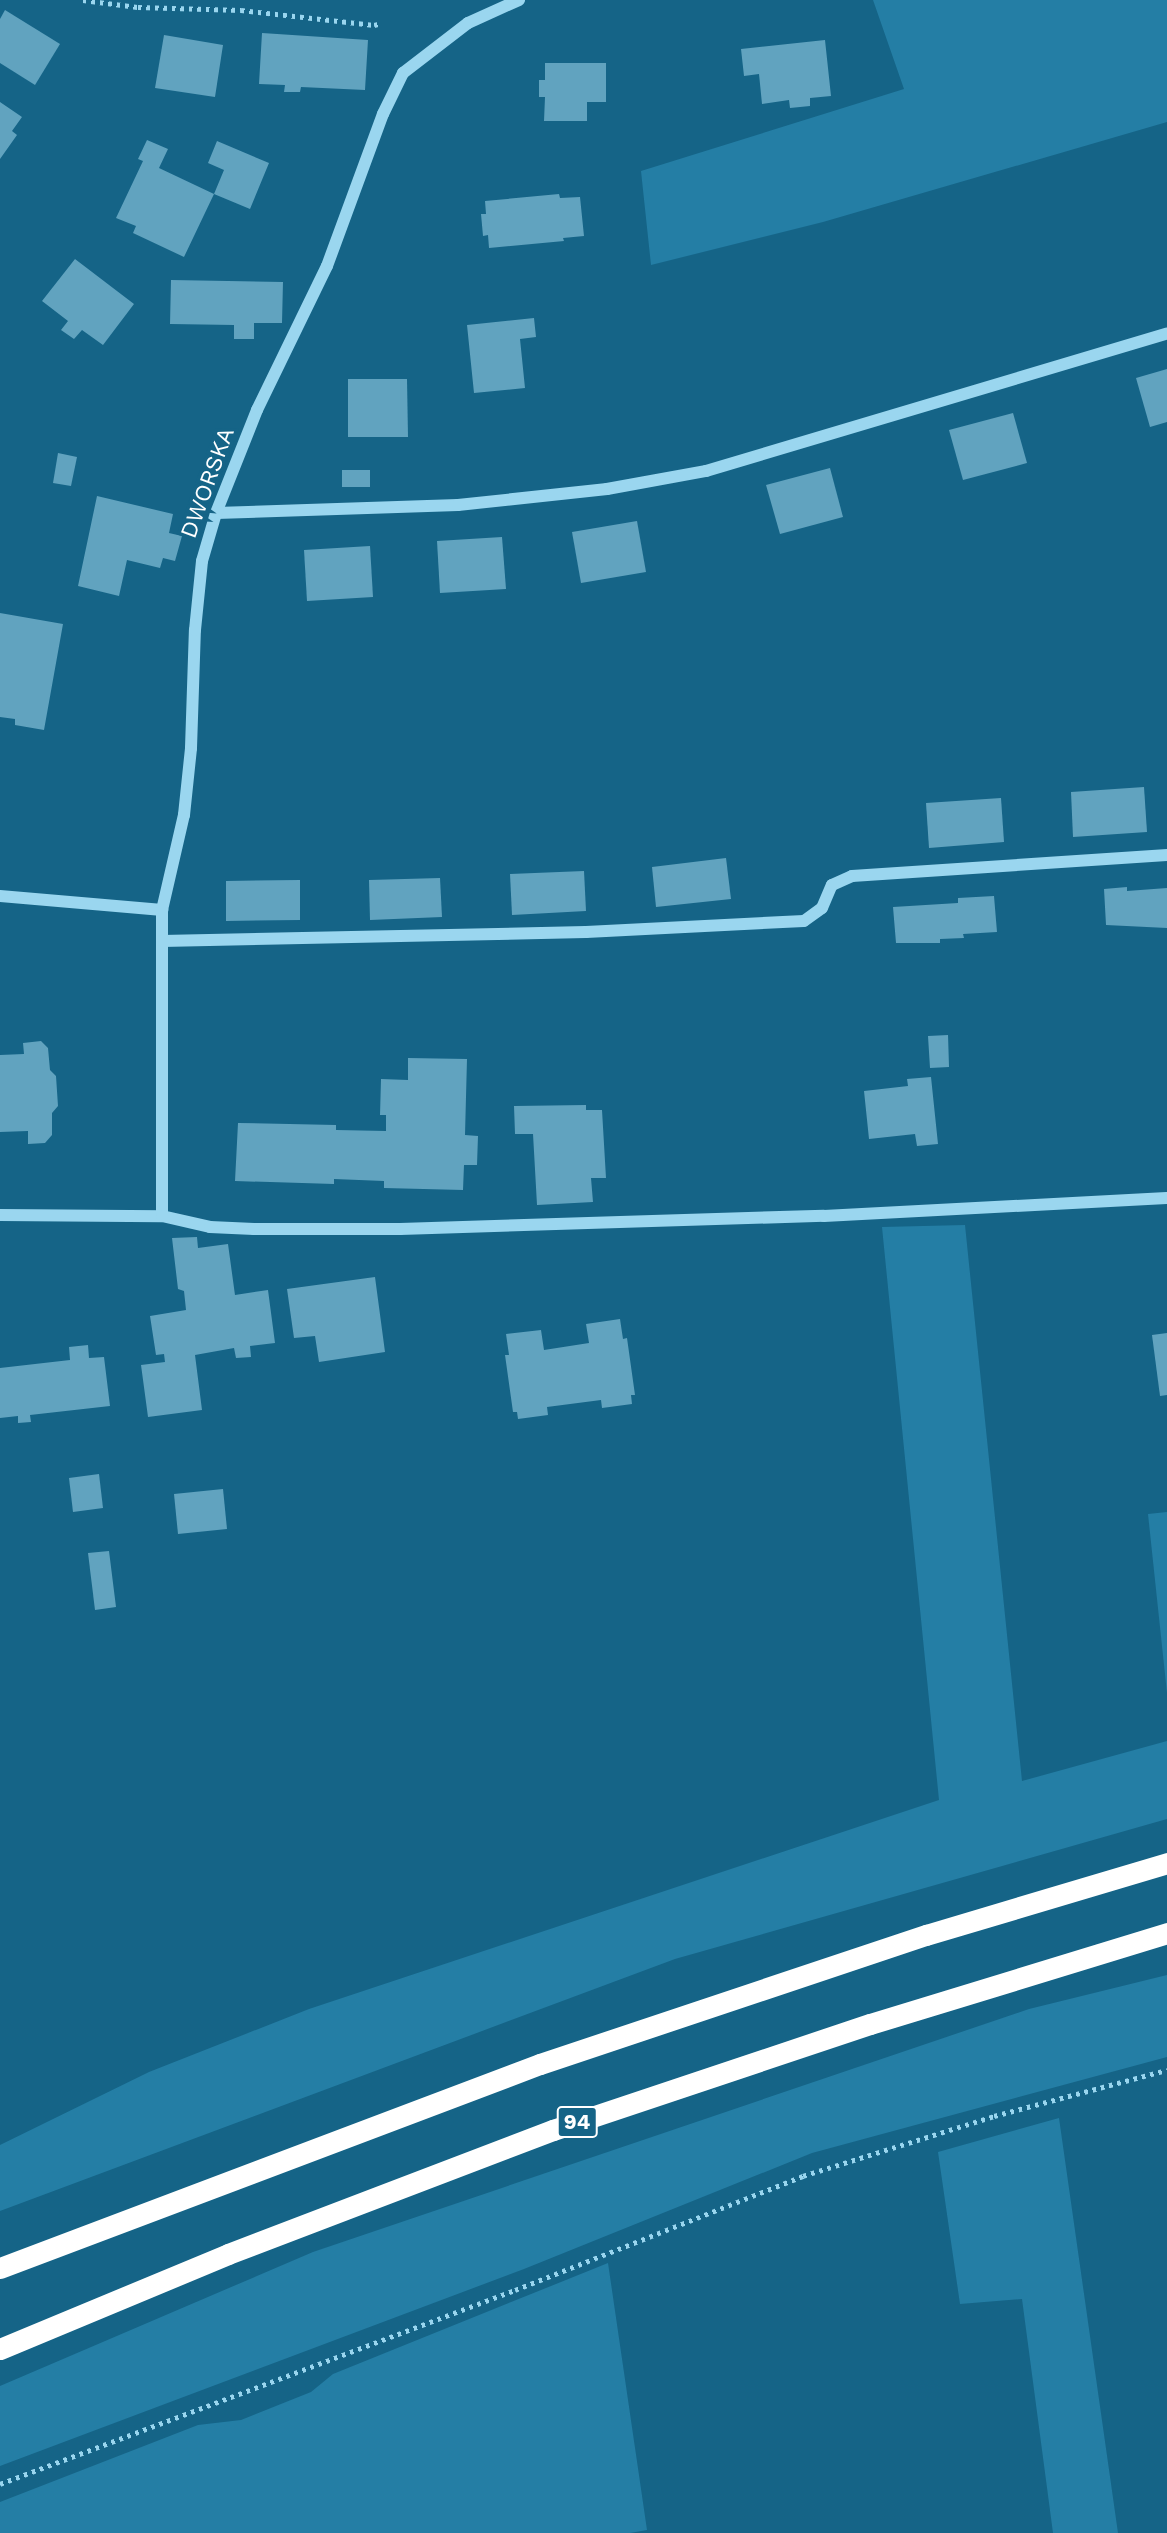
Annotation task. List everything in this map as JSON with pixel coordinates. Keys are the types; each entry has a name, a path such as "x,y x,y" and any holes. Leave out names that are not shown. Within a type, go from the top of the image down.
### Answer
{"highway":[{"path":"0,2268 540,2064 926,1935 1167,1863"},
{"name":"94","path":"0,2349 228,2254 553,2130 870,2024 1167,1933"}],"street":[{"name":"DWORSKA","path":"162,1216 162,910 184,815 191,748 195,630 202,561 216,513 257,410 327,266 383,114 403,73 468,23 519,0"},
{"path":"216,513 458,505 607,489 706,471 1167,334"},
{"path":"162,941 586,932 804,921 822,908 832,885 841,878 852,876 1167,855"},
{"path":"0,896 162,910"},
{"path":"0,1215 162,1216 210,1227 400,1229 824,1216 1167,1198"}],"path":[{"path":"83,0 138,7 241,10 374,25 382,23"},
{"path":"0,2484 515,2290 803,2176 994,2116 1167,2070"}],"shaded area":[{"path":"873,0 1167,0 1167,122 823,222 651,265 641,171 904,89"},
{"path":"965,1225 1022,1781 1167,1741 1167,1819 675,1959 0,2211 0,2145 149,2072 309,2009 939,1800 882,1227"},
{"path":"1167,1512 1167,1693 1148,1514"},
{"path":"1167,1975 1167,2057 812,2153 524,2269 0,2466 0,2386 313,2252 1029,2009"},
{"path":"1059,2118 1118,2533 1053,2533 1022,2299 960,2304 938,2152"},
{"path":"608,2263 647,2530 630,2533 0,2533 0,2502 198,2425 241,2420 311,2392 333,2374"}],"building":[{"path":"5,10 60,44 35,85 0,63 0,19"},
{"path":"262,33 368,40 365,90 301,87 300,92 284,92 285,85 259,84"},
{"path":"164,35 223,45 215,97 155,88"},
{"path":"825,40 831,96 810,98 810,106 790,108 789,100 762,104 759,74 744,76 741,49"},
{"path":"545,63 606,63 606,102 587,102 587,121 544,121 545,97 539,97 539,80 545,80"},
{"path":"0,102 22,117 12,131 17,135 0,159"},
{"path":"147,140 168,149 159,168 214,194 184,257 133,233 136,226 116,218 143,161 138,159"},
{"path":"217,141 269,163 250,209 214,194 224,170 208,163"},
{"path":"559,194 560,198 580,197 584,236 563,238 564,241 489,248 488,235 483,236 481,214 486,214 485,201"},
{"path":"75,259 134,304 103,345 82,330 74,339 61,330 68,321 42,301"},
{"path":"171,280 283,282 282,323 254,323 254,339 234,339 234,325 170,324"},
{"path":"534,318 536,337 520,339 525,388 474,393 467,325"},
{"path":"1167,369 1167,422 1150,427 1136,378"},
{"path":"348,379 407,379 408,437 348,437"},
{"path":"1013,413 1027,463 963,480 949,430"},
{"path":"58,453 77,457 71,486 53,483"},
{"path":"830,468 843,517 780,534 766,485"},
{"path":"342,470 370,470 370,487 342,487"},
{"path":"97,496 173,514 169,533 182,536 175,561 163,558 160,568 127,560 119,596 78,586"},
{"path":"637,521 646,572 581,583 572,532"},
{"path":"502,537 506,589 440,593 437,541"},
{"path":"370,546 373,597 307,601 304,550"},
{"path":"0,613 63,624 44,730 15,725 15,719 0,717"},
{"path":"1144,787 1147,832 1073,837 1071,792"},
{"path":"1001,798 1004,842 929,848 926,803"},
{"path":"726,858 731,899 656,907 652,867"},
{"path":"584,871 586,911 512,915 510,874"},
{"path":"440,878 442,917 370,920 369,880"},
{"path":"300,880 300,920 226,921 226,881"},
{"path":"1127,887 1127,891 1167,888 1167,928 1106,925 1104,889"},
{"path":"994,896 997,932 963,934 964,938 940,939 940,943 896,943 893,907 958,903 958,898"},
{"path":"948,1035 949,1067 930,1068 928,1036"},
{"path":"41,1041 48,1048 50,1070 56,1076 58,1106 52,1113 52,1135 45,1143 28,1144 28,1131 0,1132 0,1055 24,1054 23,1043"},
{"path":"408,1058 467,1059 465,1135 478,1136 477,1165 464,1165 463,1190 384,1188 384,1181 334,1179 334,1184 235,1181 238,1123 336,1125 336,1130 386,1131 386,1115 380,1115 381,1079 408,1080"},
{"path":"931,1077 938,1144 917,1146 915,1134 869,1139 864,1091 908,1086 907,1079"},
{"path":"586,1105 586,1110 602,1110 606,1178 591,1178 593,1202 537,1205 533,1134 515,1134 514,1106"},
{"path":"197,1237 198,1248 228,1244 235,1295 268,1290 275,1343 250,1346 251,1357 236,1358 234,1348 195,1355 202,1410 148,1417 141,1365 165,1362 164,1354 156,1355 150,1316 186,1310 184,1291 178,1289 172,1238"},
{"path":"375,1277 385,1352 319,1362 315,1336 294,1338 287,1289"},
{"path":"620,1319 623,1339 627,1338 635,1395 631,1395 632,1404 602,1408 601,1400 547,1407 548,1415 518,1419 517,1412 513,1412 505,1355 509,1355 506,1334 541,1330 544,1350 589,1343 586,1324"},
{"path":"1167,1333 1167,1395 1160,1396 1152,1335"},
{"path":"88,1345 89,1358 104,1357 110,1406 30,1415 31,1422 18,1423 18,1416 0,1418 0,1368 70,1360 69,1347"},
{"path":"99,1474 103,1508 73,1512 69,1478"},
{"path":"223,1489 227,1529 178,1534 174,1494"},
{"path":"109,1551 116,1607 95,1610 88,1553"}]}
